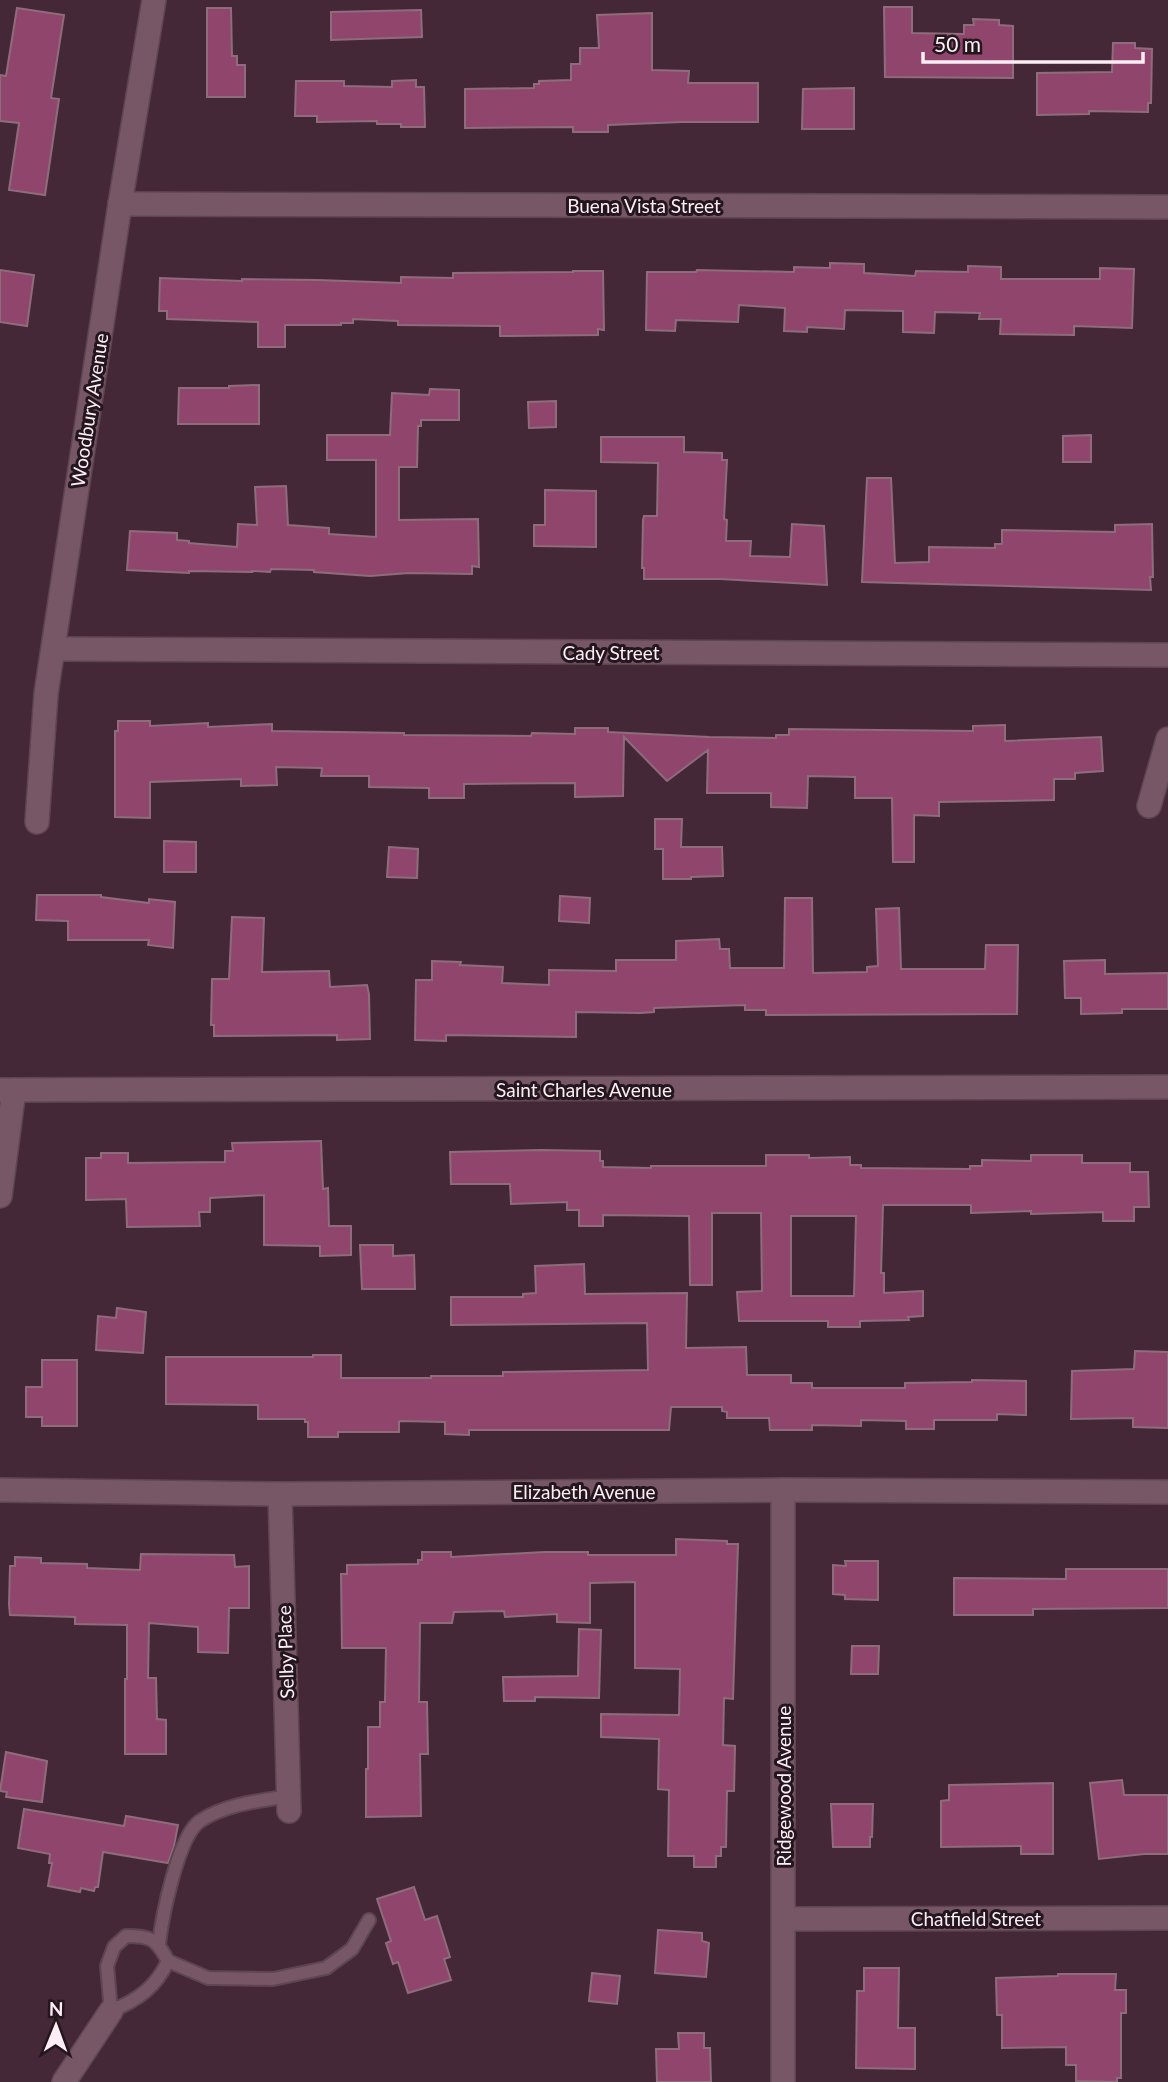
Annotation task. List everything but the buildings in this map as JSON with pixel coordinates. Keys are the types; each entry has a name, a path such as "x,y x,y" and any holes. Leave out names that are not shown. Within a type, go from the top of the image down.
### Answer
{"street":[{"name":"Woodbury Avenue","path":"37,822 46,694 120,204 154,0"},
{"name":"Buena Vista Street","path":"120,204 1168,207"},
{"name":"Cady Street","path":"54,649 1168,655"},
{"path":"1149,806 1168,739"},
{"name":"Saint Charles Avenue","path":"7,1090 1168,1087"},
{"path":"0,1196 7,1090"},
{"name":"Elizabeth Avenue","path":"0,1490 280,1494 783,1490 1168,1492"},
{"name":"Ridgewood Avenue","path":"783,1490 783,2082"},
{"name":"Selby Place","path":"280,1494 289,1803"},
{"name":"Chatfield Street","path":"784,1919 1168,1918"},
{"path":"64,2082 111,2011"}],"lane":[{"path":"289,1803 242,1804 218,1811 197,1823 184,1841 162,1917 159,1944 168,1961 208,1978 273,1979 327,1968 352,1949 369,1920"},
{"path":"159,1944 143,1936 126,1936 114,1947 107,1966 111,2011 129,2004 147,1990 160,1977 168,1961"}]}
